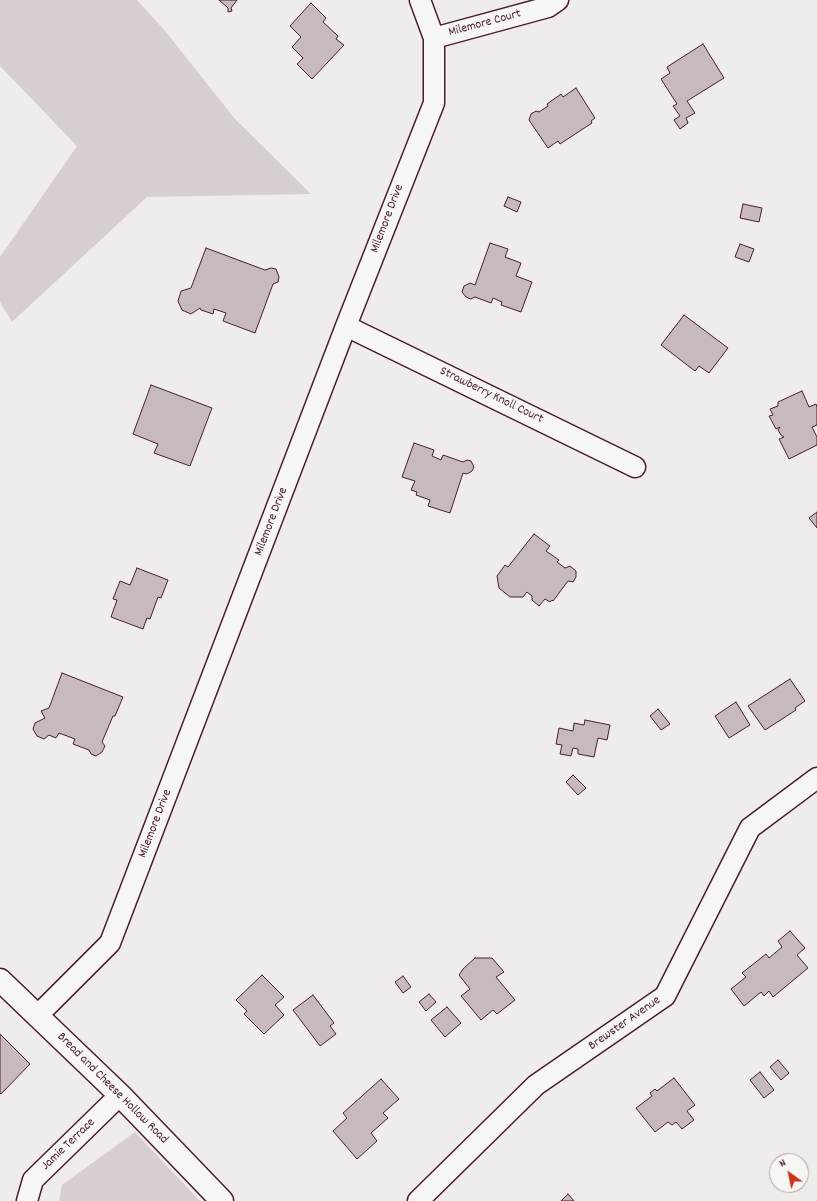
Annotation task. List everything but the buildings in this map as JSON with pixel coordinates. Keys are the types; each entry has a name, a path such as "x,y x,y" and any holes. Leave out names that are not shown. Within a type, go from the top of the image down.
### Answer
{"main road":[{"name":"Bread and Cheese Hollow Road","path":"0,980 120,1095 222,1201"}],"street":[{"name":"Milemore Drive","path":"37,1016 110,943 346,326 434,103 434,38 420,0"},
{"name":"Milemore Court","path":"434,38 548,7 558,0"},
{"name":"Strawberry Knoll Court","path":"346,326 635,467"},
{"name":"Brewster Avenue","path":"418,1201 536,1085 664,996 750,828 817,778"},
{"name":"Jamie Terrace","path":"27,1201 33,1180 120,1095"}],"shaded area":[{"path":"0,0 137,0 166,32 235,119 311,194 147,197 12,322 0,302 0,257 77,146 0,66"},
{"path":"135,1132 200,1201 59,1201 62,1185"}]}
